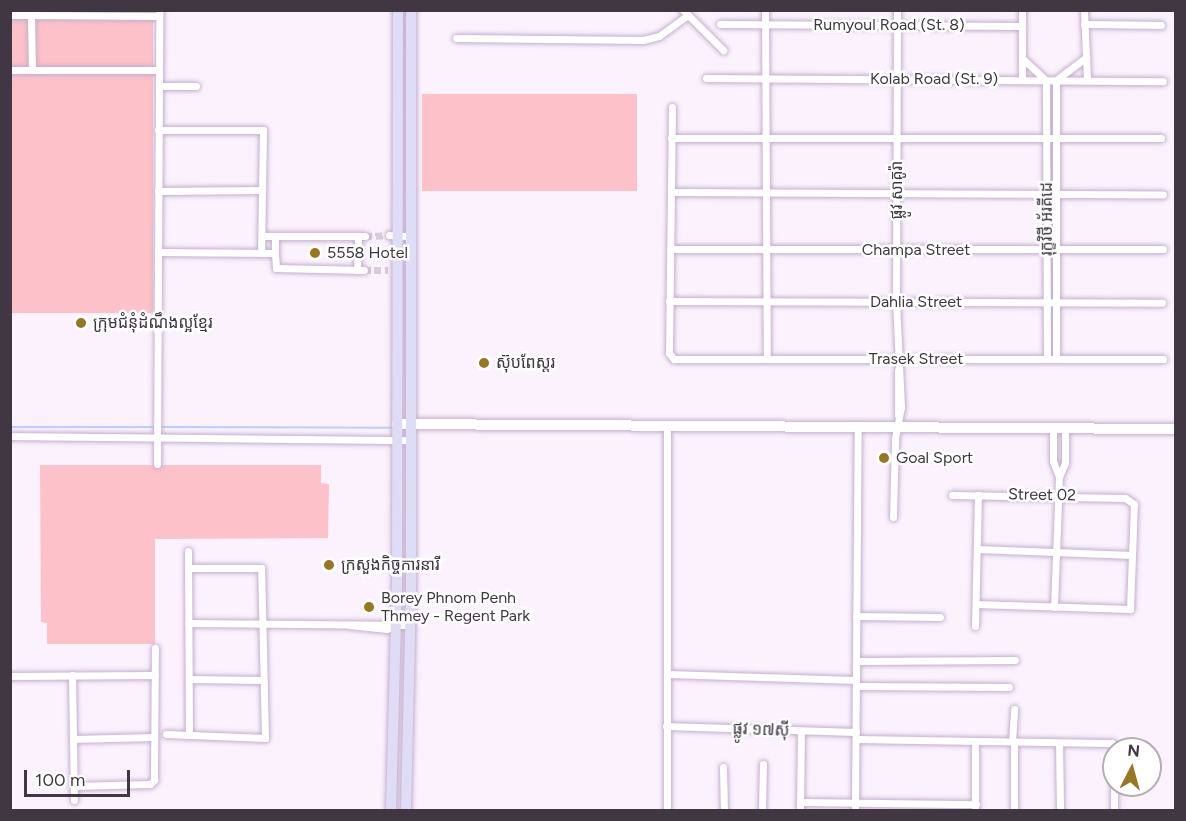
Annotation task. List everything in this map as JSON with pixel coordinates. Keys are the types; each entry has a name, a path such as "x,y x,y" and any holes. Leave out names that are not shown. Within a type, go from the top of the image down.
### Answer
{"main road":[{"path":"391,810 396,625 397,424 393,235 398,10"},
{"path":"405,810 410,625 411,10"}],"street":[{"path":"765,10 767,359"},
{"name":"ផ្លូវ សាគូរ៉ា","path":"897,10 899,422"},
{"path":"1022,10 1022,80"},
{"path":"1084,10 1087,80"},
{"path":"10,15 159,13 157,464"},
{"path":"456,38 643,40 659,36 685,13 723,50"},
{"path":"31,15 32,70"},
{"name":"Rumyoul Road (St. 8)","path":"720,24 1022,26"},
{"path":"1084,24 1161,25"},
{"path":"1056,80 1086,57"},
{"path":"1022,58 1046,80"},
{"path":"10,70 159,70"},
{"name":"Kolab Road (St. 9)","path":"706,78 1163,81"},
{"name":"រុក្ខវិថី អ័រគីដេ","path":"1046,80 1047,358"},
{"name":"រុក្ខវិថី អ័រគីដេ","path":"1056,80 1056,358"},
{"path":"159,86 196,86"},
{"path":"669,301 672,107"},
{"path":"158,130 263,130 261,252"},
{"path":"671,138 1161,138"},
{"path":"158,191 262,190"},
{"path":"671,192 1163,195"},
{"path":"393,235 411,236"},
{"path":"262,236 275,236 361,236 360,270 276,268 275,236"},
{"name":"Champa Street","path":"670,249 1163,249"},
{"path":"158,252 275,253"},
{"name":"Dahlia Street","path":"669,301 1162,303"},
{"name":"Trasek Street","path":"669,301 671,356 767,359 1162,359"},
{"name":"ផ្លូវ សាគូរ៉ា","path":"893,517 895,438 901,407 898,370"},
{"path":"397,424 858,427 899,422 1053,428 1176,429"},
{"path":"666,810 667,426"},
{"path":"855,807 858,427"},
{"path":"1053,428 1053,461 1059,477"},
{"path":"1054,607 1059,477 1065,463 1065,428"},
{"path":"10,436 411,440"},
{"name":"Street 02","path":"952,495 1058,495 1131,500 1134,504 1132,555"},
{"path":"975,626 978,495"},
{"path":"976,604 1130,609 1132,555 977,549"},
{"path":"188,551 189,735"},
{"path":"166,734 265,738 261,568 188,568"},
{"path":"856,616 940,617"},
{"path":"188,623 410,625"},
{"path":"74,786 150,784 154,780 155,648"},
{"path":"856,661 1015,660"},
{"path":"666,674 1009,687"},
{"path":"72,675 74,800"},
{"path":"10,676 155,675"},
{"path":"189,679 263,680"},
{"path":"1014,709 1014,810"},
{"name":"ផ្លូវ ១៧ស៊ី","path":"666,726 975,741 1102,743"},
{"path":"801,731 800,806 976,807 975,741"},
{"path":"73,739 154,737"},
{"path":"1059,743 1060,810"},
{"path":"762,810 763,764"},
{"path":"723,767 724,810"}],"shaded area":[{"path":"10,11 153,11 153,313 10,313"},
{"path":"422,94 637,94 637,191 422,191"},
{"path":"40,465 321,465 321,483 329,484 328,538 155,539 155,644 47,644 47,623 41,622"}],"waterway":[{"path":"10,427 155,427"},
{"path":"160,427 391,428"}],"tunnel":[{"path":"365,236 389,235"},
{"path":"364,270 388,270"}],"place":[{"name":"5558 Hotel","path":"315,253"},
{"name":"ក្រុមជំនុំដំណឹងល្អខ្មែរ","path":"81,323"},
{"name":"ស៊ុបពែស្តរ","path":"484,363"},
{"name":"Goal Sport","path":"884,458"},
{"name":"ក្រសួងកិច្ចការនារី","path":"329,565"},
{"name":"Borey Phnom Penh Thmey - Regent Park","path":"369,607"}]}
